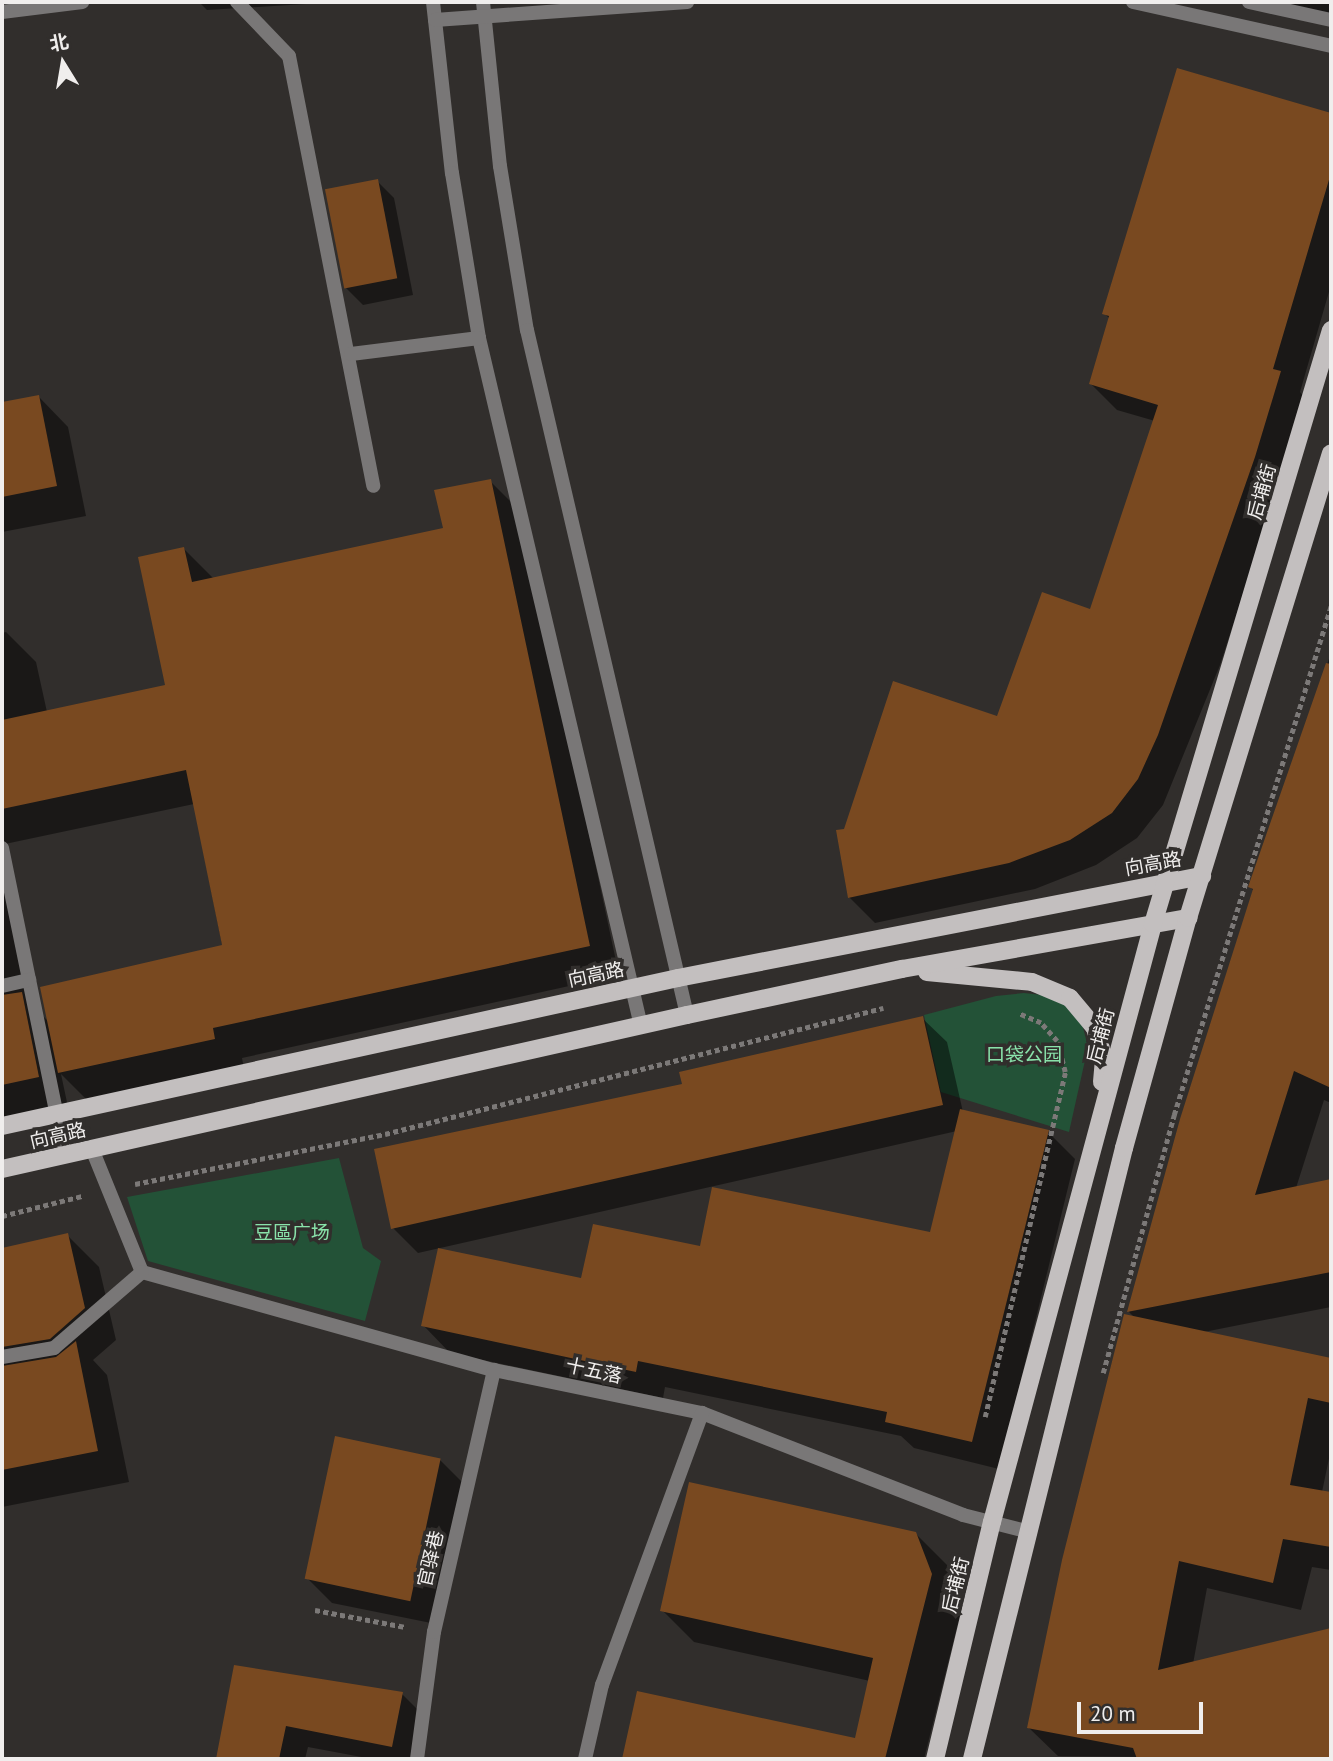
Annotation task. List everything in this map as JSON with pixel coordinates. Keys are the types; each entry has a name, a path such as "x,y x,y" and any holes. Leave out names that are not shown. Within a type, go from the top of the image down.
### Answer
{"main road":[{"name":"后埔街","path":"935,1759 992,1522 1153,924 1331,330"},
{"path":"972,1759 1124,1148 1188,918 1331,454"},
{"name":"向高路","path":"2,1126 678,978 1202,876"},
{"name":"向高路","path":"2,1170 902,969 1188,918"},
{"name":"向高路","path":"902,969 1032,982 1070,998 1095,1027 1104,1059 1099,1123"}],"street":[{"path":"2,12 82,2"},
{"path":"237,2 289,56 351,354 373,486"},
{"path":"433,2 452,173 478,338 641,1027"},
{"path":"483,2 500,166 527,330 687,1015"},
{"path":"435,20 687,2"},
{"path":"1133,2 1331,46"},
{"path":"1249,2 1331,20"},
{"path":"351,354 478,338"},
{"path":"2,848 65,1156"},
{"path":"2,986 29,980"},
{"path":"2,1357 54,1348 142,1272 106,1190 92,1149"},
{"name":"十五落","path":"142,1272 494,1370 702,1413 963,1515 1030,1532"},
{"name":"官驿巷","path":"417,1759 434,1632 494,1370"},
{"path":"585,1759 601,1685 702,1413"}],"path":[{"path":"1099,1388 1174,1115 1331,606"},
{"path":"2,1216 106,1190 385,1135 886,1007"},
{"path":"984,1421 1065,1072 1057,1041 1041,1023 1008,1010"},
{"path":"315,1610 434,1632"}],"green space":[{"name":"口袋公园","path":"1024,993 1060,997 1081,1020 1088,1047 1069,1132 941,1092 924,1015 996,996"},
{"name":"豆區广场","path":"339,1158 363,1248 381,1261 365,1321 148,1261 127,1197"}],"building":[{"path":"1177,68 1331,113 1331,173 1273,369 1281,371 1255,457 1158,735 1138,779 1112,813 1070,840 1009,863 848,898 836,830 844,829 893,681 997,716 1042,592 1090,609 1158,405 1089,384 1109,316 1102,314"},
{"path":"378,179 397,278 344,288 325,189"},
{"path":"39,395 57,486 2,497 2,402"},
{"path":"491,479 590,946 213,1028 215,1039 58,1073 40,987 222,945 186,770 2,809 2,720 165,685 138,557 184,547 192,582 443,528 434,490"},
{"path":"1326,663 1331,664 1331,1088 1294,1071 1255,1195 1331,1179 1331,1272 1127,1312 1180,1119 1253,889 1248,887"},
{"path":"22,992 39,1077 2,1085 2,995"},
{"path":"923,1016 943,1105 391,1229 374,1149 682,1084 679,1072"},
{"path":"960,1109 1049,1130 972,1442 885,1422 887,1412 638,1361 636,1372 421,1326 438,1248 581,1278 593,1224 700,1246 712,1187 930,1232"},
{"path":"68,1233 85,1308 50,1339 2,1347 2,1248"},
{"path":"1124,1314 1331,1358 1331,1403 1308,1398 1290,1485 1331,1492 1331,1547 1283,1539 1273,1583 1179,1561 1158,1670 1331,1628 1331,1759 1137,1759 1133,1748 1027,1728 1062,1560"},
{"path":"76,1341 98,1451 2,1470 2,1366 56,1357"},
{"path":"335,1436 441,1458 410,1601 305,1579"},
{"path":"689,1482 916,1532 932,1574 885,1759 622,1759 637,1691 855,1738 873,1658 660,1611"},
{"path":"234,1665 403,1692 392,1747 286,1726 279,1759 216,1759"}]}
